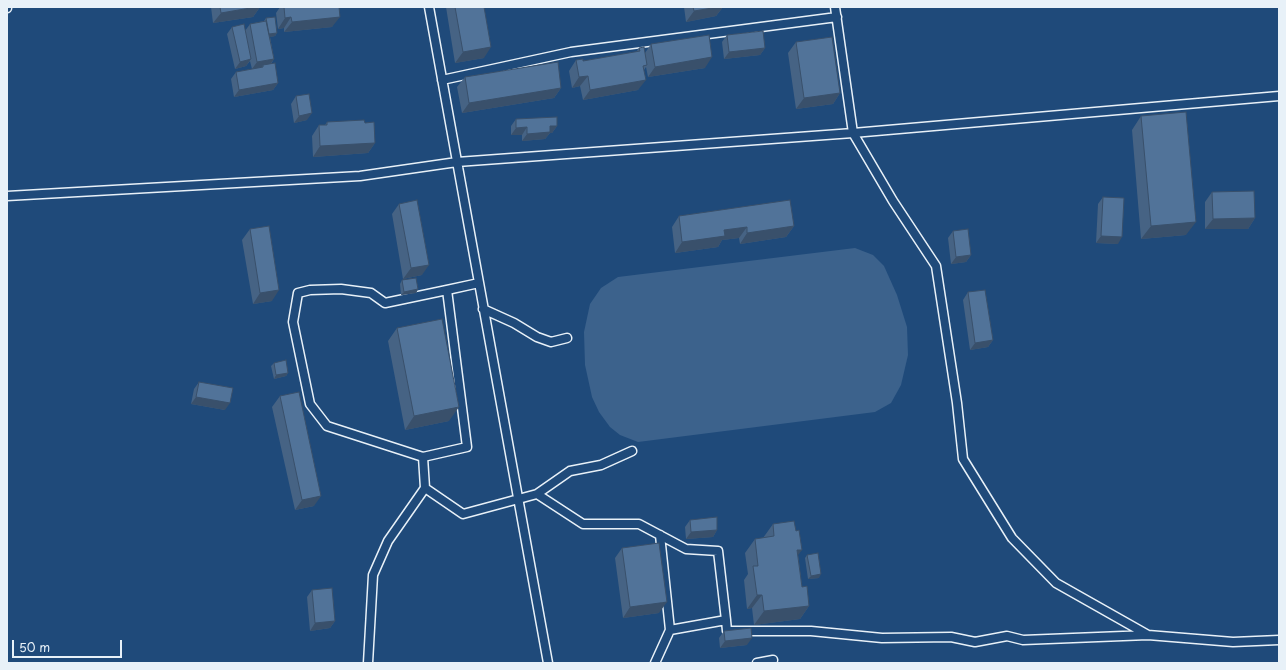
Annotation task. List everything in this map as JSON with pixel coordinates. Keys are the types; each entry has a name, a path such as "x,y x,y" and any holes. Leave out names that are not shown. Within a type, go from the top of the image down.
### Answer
{"lane":[{"path":"429,7 548,663"},
{"path":"835,7 853,133 893,201 936,266 964,459 1012,538 1056,583 1148,635"},
{"path":"442,80 572,52 837,17"},
{"path":"7,196 360,176 457,162 853,133 1279,96"},
{"path":"447,290 467,447 423,457 327,426 310,404 293,322 298,293 310,290 341,289 370,293 385,303 479,283"},
{"path":"484,309 514,323 537,338 551,342 566,338"},
{"path":"425,488 463,514 537,494 570,471 601,465 632,450"},
{"path":"368,663 372,574 388,540 425,488 423,457"},
{"path":"537,494 583,524 639,524 686,550 718,551 727,631 811,631 882,638 951,637 974,642 1007,636 1023,640 1148,635 1233,642 1279,640"},
{"path":"655,663 670,630 660,536"},
{"path":"670,630 726,620"},
{"path":"757,663 773,660"}],"shaded area":[{"path":"855,248 873,255 884,266 897,295 907,327 908,355 901,385 891,403 875,412 638,442 620,435 610,427 599,412 592,397 585,365 584,332 590,304 601,288 618,277"}],"building":[{"path":"220,7 256,7 221,13"},
{"path":"284,7 339,7 340,17 292,22 291,17 285,18"},
{"path":"455,7 484,7 491,47 463,52"},
{"path":"693,7 718,7 694,11"},
{"path":"275,17 277,33 269,34 266,18"},
{"path":"266,21 274,59 257,62 250,24"},
{"path":"244,24 251,59 240,62 232,27"},
{"path":"763,31 765,48 729,52 727,35"},
{"path":"709,35 712,57 655,67 651,44"},
{"path":"832,37 840,93 804,98 796,42"},
{"path":"644,47 647,65 643,66 646,80 590,90 588,76 579,77 576,60 583,59 583,61 640,51 639,48"},
{"path":"558,62 561,88 469,103 465,77"},
{"path":"275,63 278,83 239,90 236,72"},
{"path":"309,94 312,113 299,116 296,96"},
{"path":"1186,112 1196,222 1151,226 1141,116"},
{"path":"557,117 557,126 550,126 550,132 527,134 527,127 516,128 516,119"},
{"path":"364,120 365,123 374,122 375,143 320,146 319,125 327,125 327,122"},
{"path":"1254,191 1255,218 1213,219 1212,192"},
{"path":"1103,197 1124,198 1122,237 1101,236"},
{"path":"417,200 429,265 411,268 399,204"},
{"path":"790,200 794,226 747,233 747,227 724,230 725,236 682,242 679,216"},
{"path":"269,226 279,290 260,293 250,229"},
{"path":"968,229 971,255 956,257 953,231"},
{"path":"416,278 418,289 404,292 402,280"},
{"path":"985,290 993,340 975,343 968,292"},
{"path":"442,319 459,407 414,416 397,328"},
{"path":"286,360 288,373 276,375 274,363"},
{"path":"199,382 233,388 230,403 196,397"},
{"path":"299,392 321,496 302,500 280,396"},
{"path":"717,517 717,530 691,532 690,520"},
{"path":"794,521 796,531 799,530 802,550 797,550 802,587 807,586 809,606 764,611 762,595 757,595 753,566 758,566 755,539 774,536 773,524"},
{"path":"659,543 667,602 630,607 622,548"},
{"path":"818,553 821,574 811,576 807,555"},
{"path":"332,588 335,621 315,623 312,590"},
{"path":"751,628 752,638 725,641 724,631"}]}
